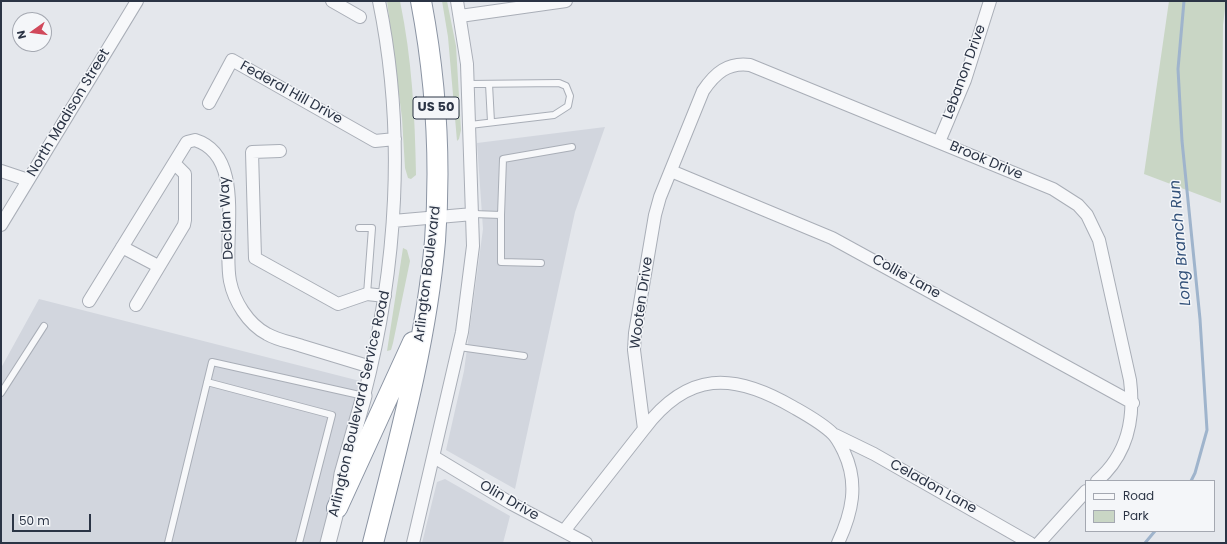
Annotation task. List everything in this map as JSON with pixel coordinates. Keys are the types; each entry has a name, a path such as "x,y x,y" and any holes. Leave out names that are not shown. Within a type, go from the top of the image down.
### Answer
{"highway":[{"name":"Arlington Boulevard","path":"376,537 412,383 425,317 436,217 438,191 436,107 428,35 422,1"},
{"path":"337,508 425,317"}],"street":[{"name":"North Madison Street","path":"1,225 137,1"},
{"path":"332,1 360,17"},
{"name":"Arlington Boulevard Service Road","path":"328,543 337,508 342,474 371,367 385,296 393,221 395,139 391,76 379,1"},
{"path":"413,543 459,347 470,281 473,246 469,84 460,16 456,1"},
{"path":"460,16 566,1"},
{"name":"Lebanon Drive","path":"939,142 965,80 990,1"},
{"name":"Federal Hill Drive","path":"209,103 232,60 375,141 395,139"},
{"name":"Brook Drive","path":"671,171 710,80 723,69 737,65 750,65 1053,189 1068,197 1087,215 1099,240 1130,380 1132,415 1125,440 1111,467 1099,480"},
{"name":"Declan Way","path":"89,301 187,142 195,140 211,148 220,160 227,180 230,280 242,310 252,322 267,334 371,367"},
{"path":"280,151 252,152 256,258 338,304 367,294 385,296"},
{"path":"136,305 185,220 185,174 174,163"},
{"path":"1,171 28,180"},
{"name":"Collie Lane","path":"671,171 832,238 1132,403"},
{"name":"Wooten Drive","path":"644,429 635,367 635,333 655,215 660,197 671,171"},
{"path":"393,221 473,214"},
{"path":"122,247 158,266"},
{"path":"564,531 659,410 682,392 707,384 728,382 761,390 823,425 835,435 848,461 853,483 853,499 850,512 838,543"},
{"name":"Celadon Lane","path":"835,435 874,454 1030,543"},
{"name":"Olin Drive","path":"434,457 512,504 586,543"},
{"path":"1039,543 1085,492"}],"lane":[{"path":"469,84 559,83 566,86 570,96 568,106 554,115 470,125"},
{"path":"489,84 491,122"},
{"path":"541,263 501,262 503,159 572,147"},
{"path":"473,214 501,215"},
{"path":"359,228 372,228 367,294"},
{"path":"1,393 44,326"},
{"path":"459,347 524,356"},
{"path":"168,543 212,362 364,396"},
{"path":"207,382 332,414 299,543"}],"shaded area":[{"path":"605,127 575,212 515,489 446,450 464,371 483,229 477,143"},
{"path":"39,299 360,381 320,543 1,543 1,368"},
{"path":"445,479 510,516 503,543 422,543 437,482"}],"green space":[{"path":"387,1 400,1 407,44 414,109 416,153 416,175 411,179 408,178 405,168 402,118"},
{"path":"442,1 447,1 456,46 461,130 457,141 448,37"},
{"path":"1169,1 1226,1 1223,25 1221,203 1144,174"},
{"path":"403,248 407,250 410,261 393,343 391,350 387,351"}],"waterway":[{"name":"Long Branch Run","path":"1184,1 1178,69 1182,141 1200,319 1207,430 1195,473 1192,480"},
{"name":"Long Branch Run","path":"1145,543 1154,532"}]}
